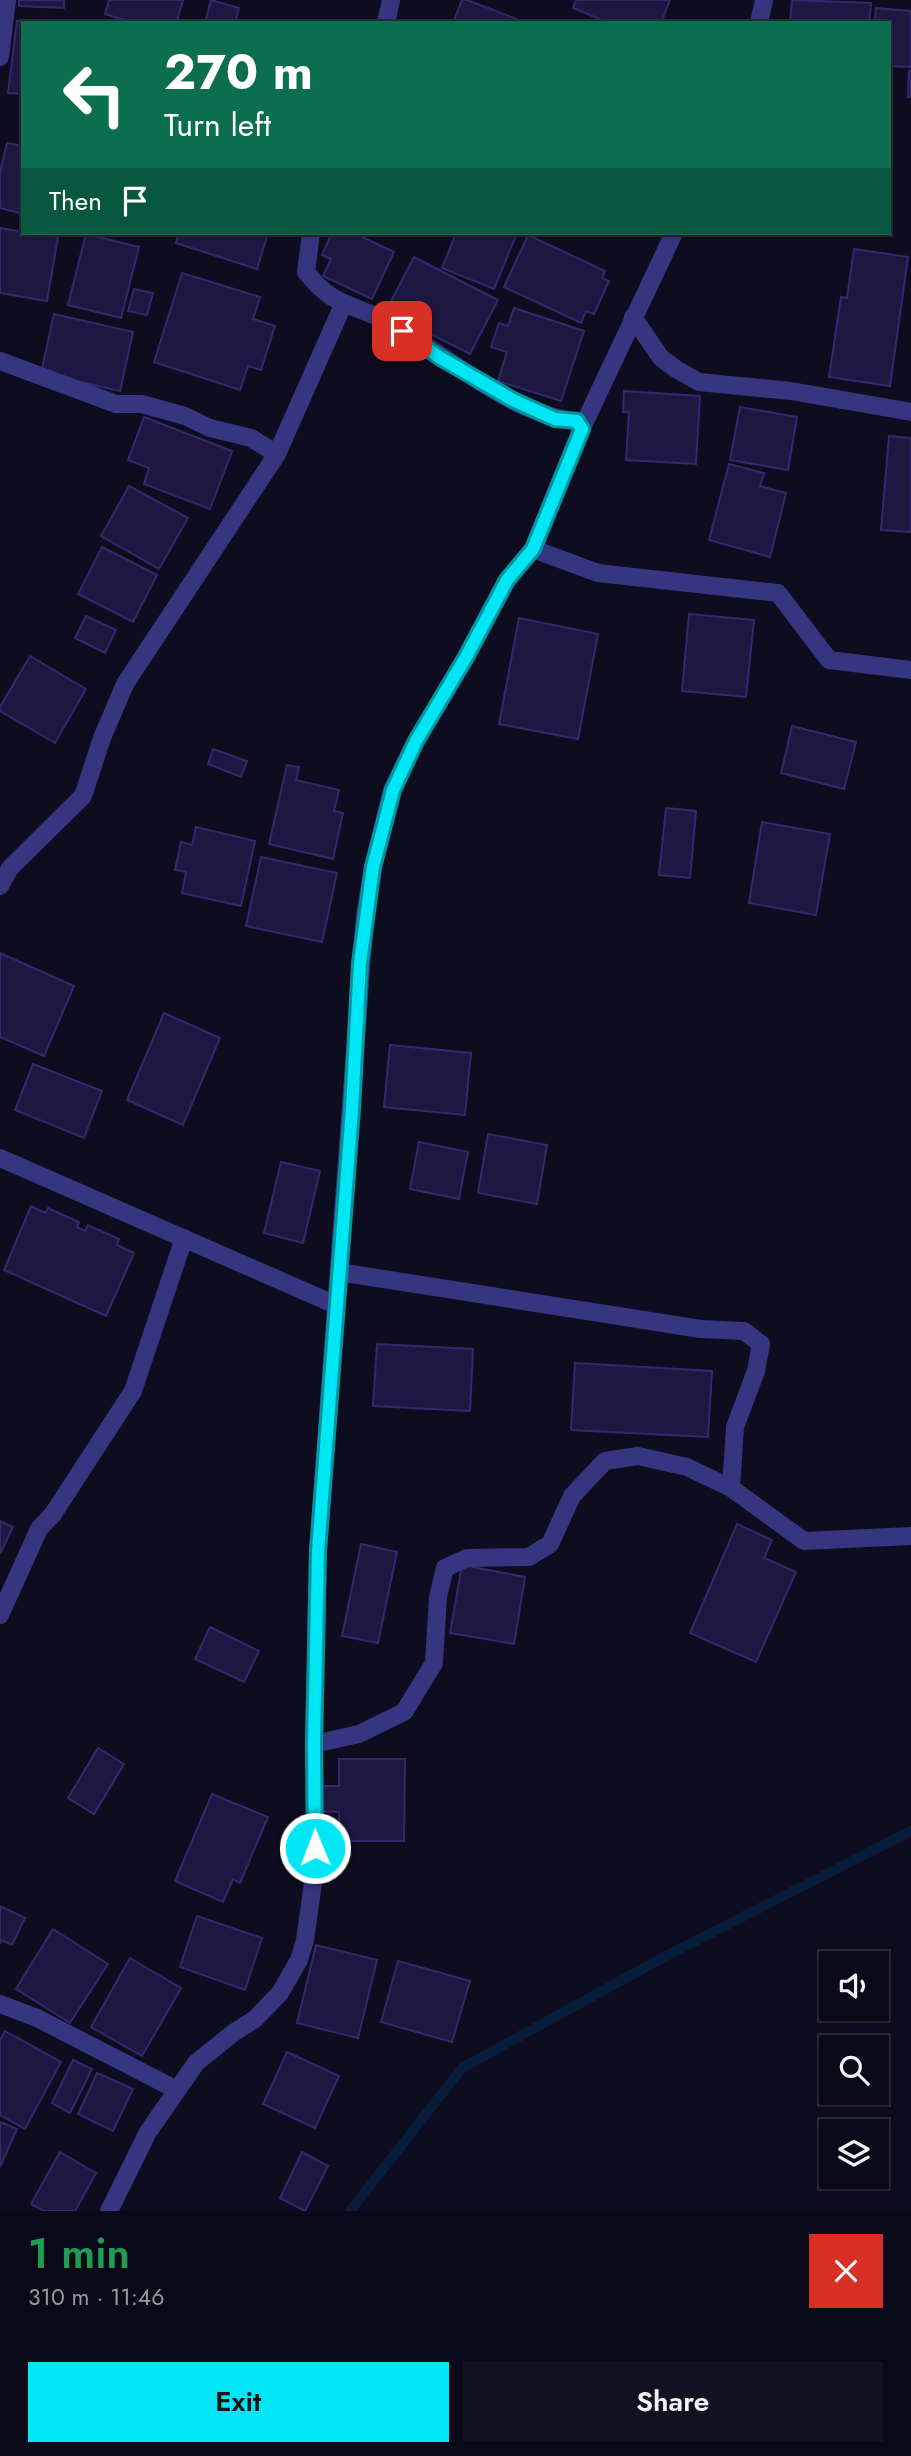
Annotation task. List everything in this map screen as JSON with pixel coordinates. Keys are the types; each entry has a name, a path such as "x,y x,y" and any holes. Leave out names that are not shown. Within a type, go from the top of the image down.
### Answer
{"street":[{"path":"0,57 7,0"},
{"path":"386,21 391,0"},
{"path":"759,21 764,0"},
{"path":"311,235 306,272 320,289 343,305 381,319 513,400 555,419 577,421 582,429"},
{"path":"108,2211 148,2132 196,2063 233,2033 255,2020 268,2007 285,1986 299,1960 305,1940 313,1884 318,1551 364,927 373,867 393,790 416,741 466,657 507,580 533,549 582,429 673,235"},
{"path":"0,886 5,865 83,796 102,738 125,684 277,454 343,305"},
{"path":"633,317 661,358 699,382 791,391 911,412"},
{"path":"0,361 116,404 142,404 185,416 210,428 251,438 277,454"},
{"path":"533,549 598,573 778,593 829,660 911,670"},
{"path":"0,1158 336,1305"},
{"path":"0,1615 39,1529 53,1514 133,1391 184,1238"},
{"path":"339,1272 701,1329 744,1331 761,1345 756,1371 734,1427 731,1488"},
{"path":"314,1744 359,1734 404,1712 434,1663 438,1597 445,1568 467,1558 529,1557 550,1544 572,1496 605,1461 638,1456 687,1467 731,1488 804,1541 911,1536"},
{"path":"0,2004 37,2018 177,2090"}],"building":[{"path":"19,0 64,0 64,8 19,6"},
{"path":"109,0 183,0 177,21 127,21 105,14"},
{"path":"211,0 239,8 236,21 206,21"},
{"path":"462,0 467,0 522,21 454,21"},
{"path":"576,0 670,0 662,21 604,21 573,8"},
{"path":"792,0 871,3 869,21 790,21"},
{"path":"876,8 911,11 911,67 891,66 891,21 875,21"},
{"path":"17,21 21,22 21,94 8,93"},
{"path":"911,71 911,97 908,97"},
{"path":"7,143 21,146 21,213 0,208 0,172"},
{"path":"0,228 21,231 21,235 58,237 47,301 0,293"},
{"path":"86,235 139,247 121,318 68,305"},
{"path":"178,235 267,235 257,269 176,243"},
{"path":"331,235 358,235 394,252 372,299 323,276 331,259 322,255"},
{"path":"455,235 516,235 494,289 442,268"},
{"path":"528,235 605,271 602,278 609,281 594,314 586,311 581,323 504,287"},
{"path":"854,249 908,257 890,386 829,377 841,297 847,298"},
{"path":"414,257 498,300 470,354 417,327 414,333 395,323 398,316 386,311"},
{"path":"182,273 260,297 253,319 275,326 261,370 248,366 240,390 154,362"},
{"path":"134,289 153,293 147,315 128,311"},
{"path":"514,308 584,331 561,401 498,381 507,352 491,347 499,323 508,326"},
{"path":"54,314 133,332 120,391 41,373"},
{"path":"624,391 700,396 696,464 626,460 629,412 623,412"},
{"path":"740,407 797,417 788,470 730,460"},
{"path":"144,417 232,451 210,509 144,484 149,468 128,460"},
{"path":"889,436 911,438 911,532 881,530"},
{"path":"729,464 764,473 760,486 786,493 770,557 709,540"},
{"path":"129,486 188,518 159,569 101,536"},
{"path":"102,547 157,575 133,622 78,594"},
{"path":"689,614 754,620 746,697 682,691"},
{"path":"86,616 116,630 105,653 75,638"},
{"path":"519,618 598,634 578,739 499,724"},
{"path":"30,656 86,689 55,743 0,711"},
{"path":"792,726 856,742 844,789 781,773"},
{"path":"213,749 247,761 241,777 208,764"},
{"path":"287,765 299,767 296,780 339,790 334,811 343,813 333,859 269,844"},
{"path":"666,808 696,811 690,878 659,875"},
{"path":"762,822 830,834 816,915 749,903"},
{"path":"196,827 255,841 241,906 182,893 186,872 175,870 181,842 192,845"},
{"path":"261,857 337,873 322,942 246,926"},
{"path":"0,953 74,986 44,1056 0,1037"},
{"path":"164,1013 220,1038 183,1125 127,1100"},
{"path":"390,1045 471,1053 465,1115 384,1107"},
{"path":"33,1064 102,1091 84,1138 15,1110"},
{"path":"488,1134 547,1145 537,1204 478,1193"},
{"path":"419,1142 468,1152 459,1199 410,1189"},
{"path":"281,1162 320,1171 303,1243 264,1233"},
{"path":"31,1206 45,1213 48,1208 79,1222 77,1227 85,1231 88,1225 119,1239 117,1245 134,1253 106,1316 4,1270"},
{"path":"377,1344 473,1349 470,1411 373,1406"},
{"path":"575,1363 712,1371 708,1437 571,1430"},
{"path":"0,1521 13,1527 0,1554"},
{"path":"737,1524 772,1540 764,1558 796,1572 756,1662 690,1633"},
{"path":"361,1544 397,1552 378,1643 342,1636"},
{"path":"462,1565 525,1577 514,1644 450,1633"},
{"path":"210,1627 259,1651 244,1682 195,1659"},
{"path":"98,1748 124,1764 94,1814 68,1798"},
{"path":"339,1759 405,1759 404,1841 339,1841 339,1812 318,1811 318,1786 339,1786"},
{"path":"212,1794 268,1817 240,1883 233,1879 223,1902 175,1881"},
{"path":"0,1906 25,1918 12,1945 2,1940 0,1943"},
{"path":"197,1916 262,1938 245,1990 180,1967"},
{"path":"53,1929 108,1964 70,2023 16,1989"},
{"path":"316,1945 377,1960 358,2038 297,2023"},
{"path":"130,1958 181,1988 142,2056 91,2027"},
{"path":"398,1961 470,1981 452,2042 381,2022"},
{"path":"5,2031 61,2062 25,2129 0,2115 0,2040"},
{"path":"287,2052 339,2076 315,2128 263,2104"},
{"path":"73,2060 92,2069 70,2113 52,2103"},
{"path":"97,2073 133,2089 113,2131 78,2114"},
{"path":"0,2122 17,2129 0,2167"},
{"path":"60,2152 96,2173 75,2211 44,2211 31,2204"},
{"path":"302,2152 328,2166 305,2211 280,2198"}],"waterway":[{"path":"350,2211 462,2068 664,1957 911,1831"}],"route":[{"path":"315,1848 318,1551 352,1109 360,963 373,867 393,790 416,741 466,657 507,580 533,549 582,429 577,421 555,419 513,400 439,357 402,331"}]}
